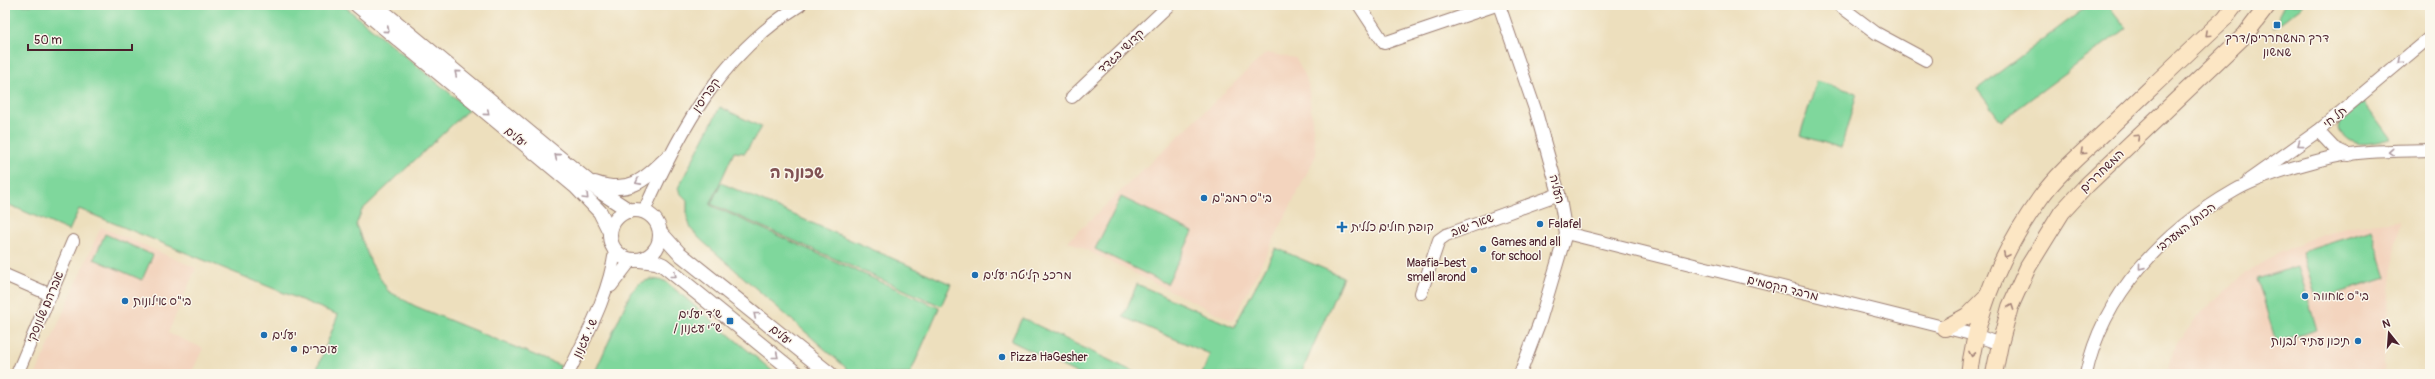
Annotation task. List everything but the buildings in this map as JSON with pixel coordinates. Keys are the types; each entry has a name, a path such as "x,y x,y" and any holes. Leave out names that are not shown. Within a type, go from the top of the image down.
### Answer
{"main road":[{"path":"1969,374 1976,335 1986,297 2015,237 2041,196 2068,167 2225,18 2235,5"},
{"name":"המשחררים","path":"1994,374 2010,307 2028,267 2062,212 2087,185 2245,35 2268,5"},
{"path":"1945,328 1967,316 1986,297"}],"street":[{"name":"יעלים","path":"357,5 575,186 600,212 610,232"},
{"name":"יעלים","path":"375,5 587,180 630,210"},
{"name":"קפריסין","path":"644,212 668,157 694,112 717,79 748,43 774,21 800,5"},
{"name":"קדושי בגדד","path":"1072,97 1169,5"},
{"path":"1359,5 1384,43 1496,5"},
{"name":"העליה","path":"1499,5 1536,112 1559,194 1566,233 1540,320 1520,374"},
{"path":"1838,5 1876,33 1926,60"},
{"name":"תל חי","path":"2234,191 2318,131 2430,37"},
{"path":"2318,131 2334,148 2350,156"},
{"name":"הכותל המערבי","path":"2086,374 2101,326 2121,292 2149,257 2180,229 2234,191 2292,168 2329,158 2430,150"},
{"path":"587,180 611,188 626,187 650,174 668,157"},
{"name":"שאר ישוב","path":"1421,293 1439,240 1446,235 1559,194"},
{"path":"630,210 644,212 655,219 660,232 660,239 653,253 635,260 615,251 612,246 610,232 616,218 630,210"},
{"name":"יעלים","path":"660,232 679,253 830,374"},
{"name":"מרבד הקסמים","path":"1566,233 1976,335 2000,344"},
{"name":"אברהם שלונסקי","path":"17,374 73,241"},
{"name":"ש.י. עגנון","path":"568,374 610,281 615,251"},
{"name":"יעלים","path":"635,260 649,260 663,265 797,374"},
{"name":"ש.י. עגנון","path":"602,301 623,268 635,260"},
{"path":"5,275 51,295"}],"shaded area":[{"name":"בי\"ס רמב\"ם","path":"1266,53 1296,58 1308,84 1316,155 1233,321 1068,241"},
{"name":"בי\"ס אחווה","path":"2399,221 2386,321 2383,364 2384,374 2168,374 2174,348 2197,317 2243,275 2279,253 2315,237 2357,225"},
{"name":"בי\"ס אילונות","path":"101,227 196,268 168,333 203,348 191,374 36,374"}],"green space":[{"path":"5,5 343,5 469,109 362,210 356,225 371,263 388,291 415,306 561,366 557,374 315,374 338,315 79,209 69,231 5,203"},
{"path":"2089,5 2108,5 2126,28 2001,121 1977,89"},
{"path":"2285,5 2304,5 2273,28"},
{"path":"1817,81 1857,93 1841,148 1800,135"},
{"path":"2364,102 2391,139 2362,144 2356,143 2345,136 2339,129 2341,118"},
{"path":"720,107 761,127 745,153 734,152 710,205 939,308 910,374 853,374 700,239 691,229 687,217 687,200 680,193 678,188"},
{"path":"721,183 951,284 941,306 711,204"},
{"path":"1121,197 1193,232 1167,284 1095,249"},
{"path":"2371,230 2386,278 2317,300 2302,252"},
{"path":"105,234 153,255 142,280 94,259"},
{"path":"1276,248 1343,277 1301,374 1202,374 1210,354 1123,317 1137,284 1234,327"},
{"path":"2298,266 2317,330 2276,342 2257,279"},
{"path":"651,279 665,281 776,374 599,374 595,372 631,292 640,283"},
{"path":"1022,318 1138,374 1078,374 1011,341"}],"place":[{"name":"דרך המשחררים/דרך שמשון","path":"2277,25"},
{"name":"בי\"ס רמב\"ם","path":"1204,198"},
{"name":"Falafel","path":"1540,224"},
{"name":"קופת חולים כללית","path":"1342,227"},
{"name":"Games and all for school","path":"1483,249"},
{"name":"Maafia-best smell arond","path":"1474,270"},
{"name":"מרכז קליטה יעלים","path":"975,275"},
{"name":"בי\"ס אחווה","path":"2305,296"},
{"name":"בי\"ס אילונות","path":"125,301"},
{"name":"ש׳ד יעלים / ש״י עגנון","path":"730,321"},
{"name":"יעלים","path":"264,335"},
{"name":"תיכון עתיד לבנות","path":"2358,341"},
{"name":"עופרים","path":"294,349"},
{"name":"Pizza HaGesher","path":"1002,357"}],"district":[{"name":"שכונה ה","path":"797,172"}]}
